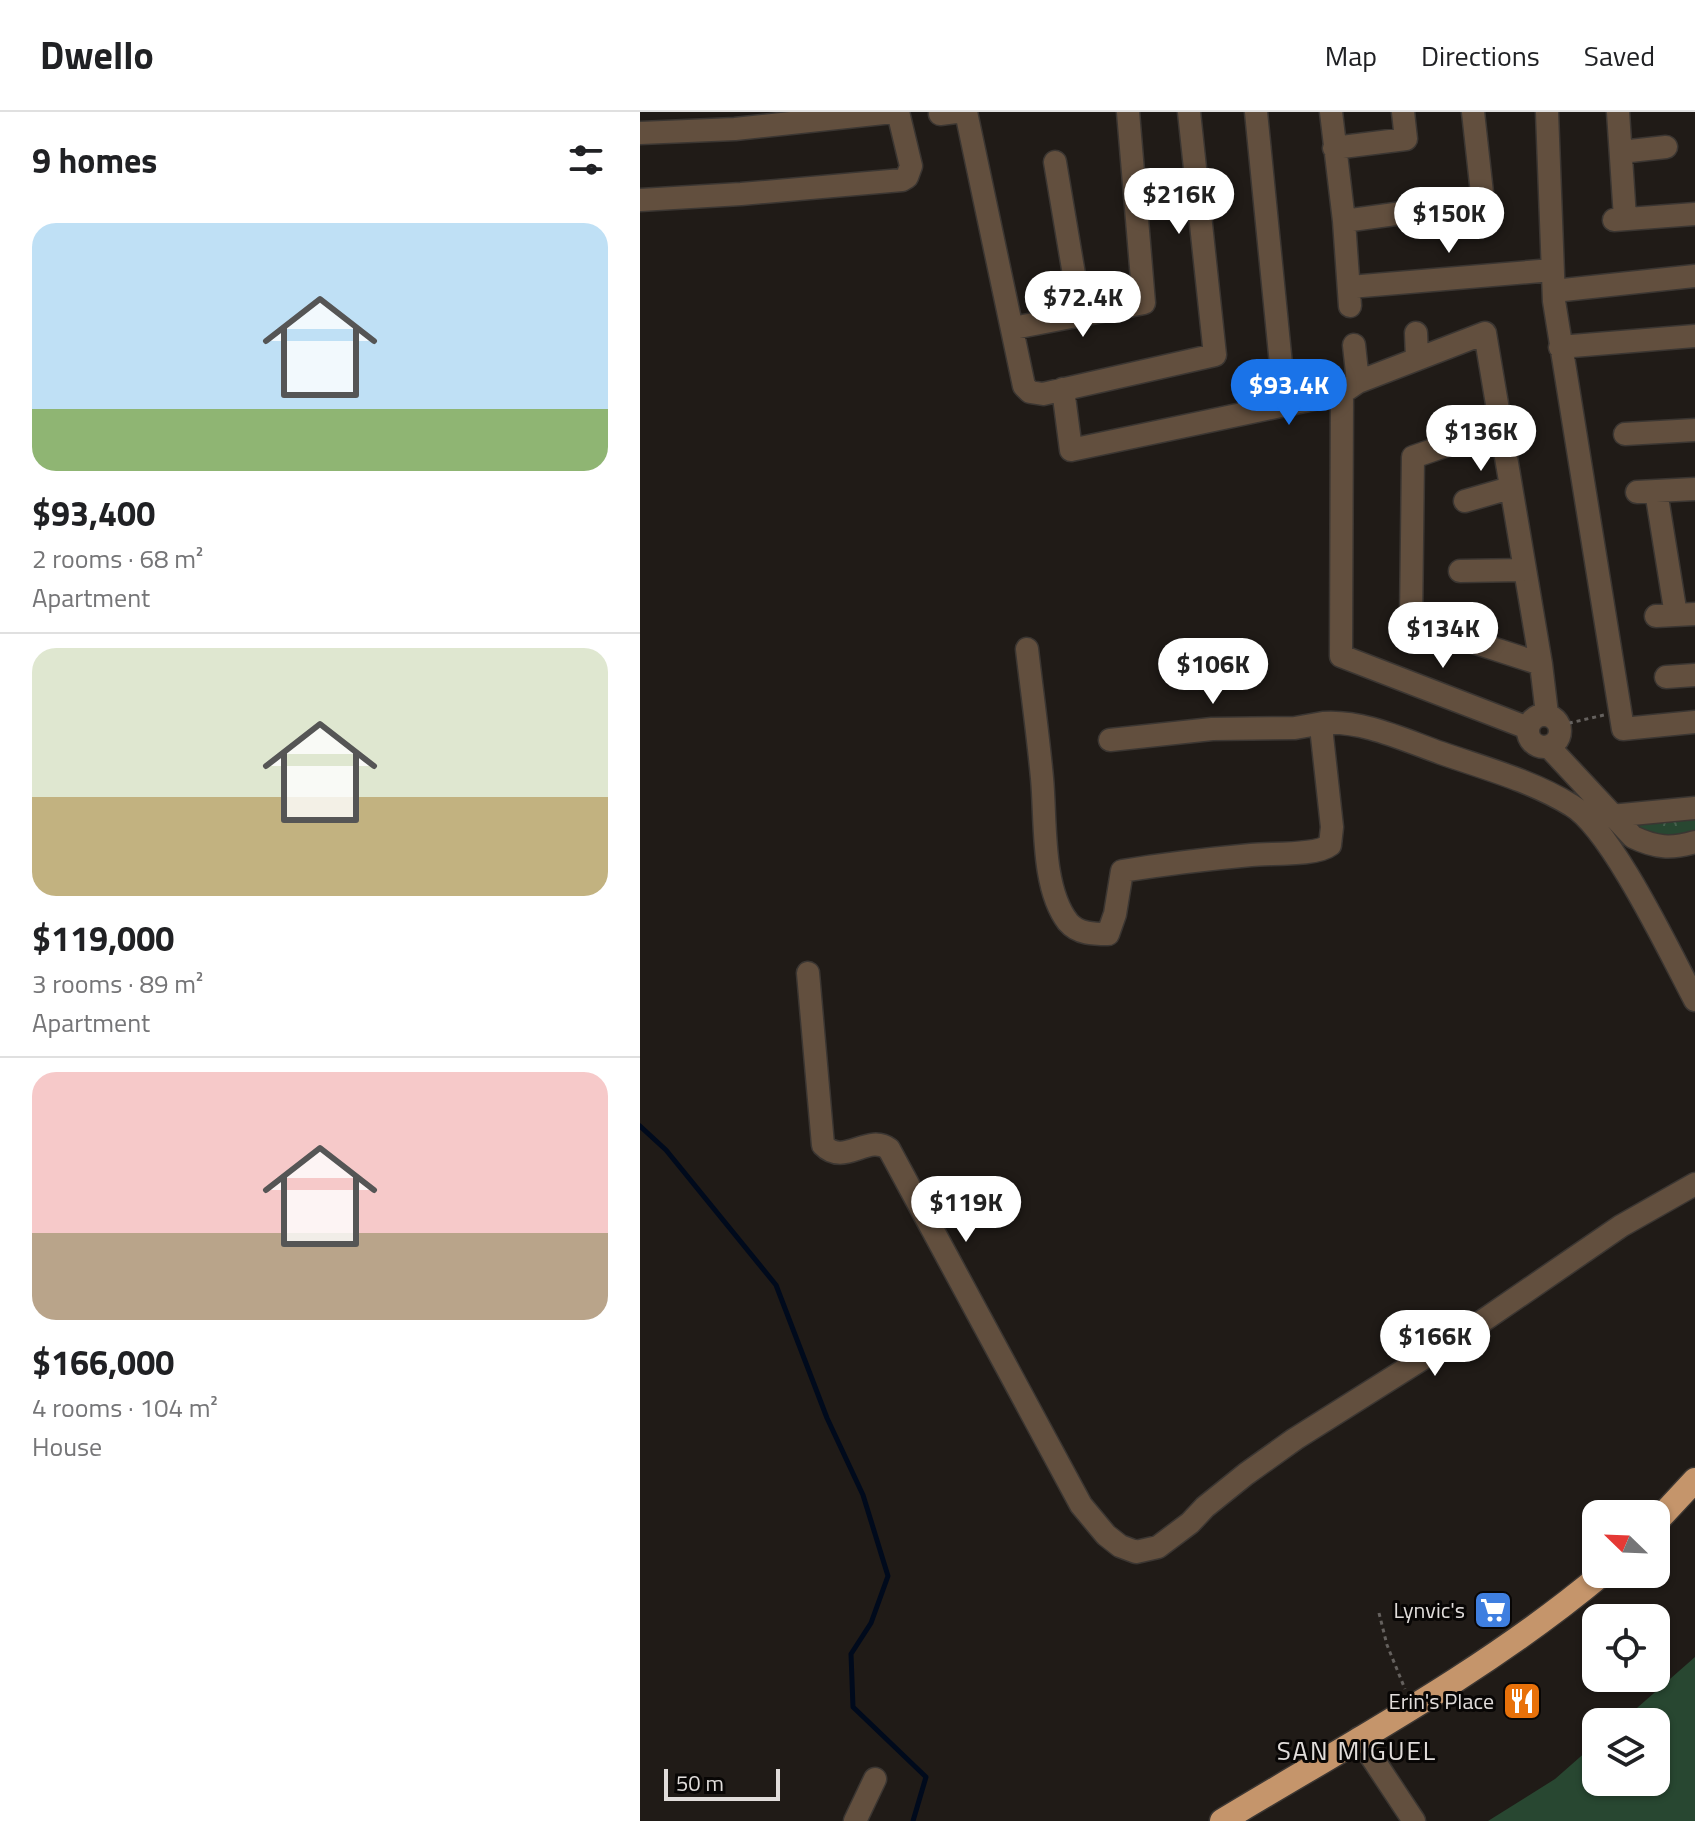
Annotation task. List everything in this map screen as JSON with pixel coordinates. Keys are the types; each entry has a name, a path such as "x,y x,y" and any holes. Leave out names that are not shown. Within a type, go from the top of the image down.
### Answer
{"highway":[{"path":"1670,1507 1695,1480"},
{"path":"1222,1821 1412,1707 1545,1621 1585,1588"}],"street":[{"path":"640,133 735,129 895,112 911,166 907,177 902,180 640,200"},
{"path":"966,112 1024,386 1030,392 1043,394 1215,355 1189,112"},
{"path":"1013,328 1144,303 1128,112"},
{"path":"1256,112 1285,405"},
{"path":"1331,112 1350,297 1553,280 1695,276"},
{"path":"1334,148 1406,139 1403,112"},
{"path":"1344,221 1483,202 1473,112"},
{"path":"1547,112 1553,280 1560,347 1623,729 1695,722"},
{"path":"1618,112 1621,152 1619,219 1695,214"},
{"path":"1621,152 1666,147"},
{"path":"1055,162 1081,316"},
{"path":"1416,333 1417,358"},
{"path":"1063,389 1071,450 1285,405 1350,388 1417,358 1485,333 1541,664 1554,720 1561,734 1557,742 1549,747 1533,743 1528,736 1532,720 1539,715 1554,720"},
{"path":"1560,347 1695,336"},
{"path":"1354,345 1341,656 1528,728"},
{"path":"1500,427 1413,457 1411,622 1541,664"},
{"path":"1625,434 1695,430"},
{"path":"1465,501 1510,488"},
{"path":"1676,615 1646,491 1695,489"},
{"path":"1460,571 1524,570"},
{"path":"1027,649 1045,837 1056,902 1070,924 1092,934 1108,934 1115,914 1122,871 1251,855 1314,851 1330,845 1332,827 1323,756 1323,723"},
{"path":"1666,677 1695,675"},
{"path":"1110,740 1212,729 1295,728 1323,723 1356,726 1503,775 1574,806 1601,834 1695,1000"},
{"path":"1549,747 1633,837 1649,845 1672,849 1695,842"},
{"path":"1611,816 1695,808"},
{"path":"808,973 823,1145 839,1154 875,1143 889,1149 1081,1505 1106,1535 1120,1546 1136,1552 1158,1547 1246,1474 1295,1439 1484,1320 1621,1226 1695,1184"},
{"path":"1359,1738 1414,1821"},
{"path":"855,1821 875,1779"}],"path":[{"path":"1554,720 1620,711"},
{"path":"1379,1613 1387,1645 1412,1707"}],"green space":[{"path":"1695,812 1695,838 1675,844 1638,829 1632,817"},
{"path":"1695,1657 1695,1821 1488,1821 1555,1779 1582,1755 1582,1796 1670,1796 1670,1708 1637,1708 1655,1692 1670,1692 1670,1679"}],"waterway":[{"path":"640,1126 666,1150 776,1285 827,1418 863,1495 888,1576 871,1623 851,1654 853,1707 926,1777 913,1821"}],"place":[{"name":"Lynvic's","path":"1493,1610"},
{"name":"Erin's Place","path":"1522,1701"}],"district":[{"name":"SAN MIGUEL","path":"1357,1751"}]}
